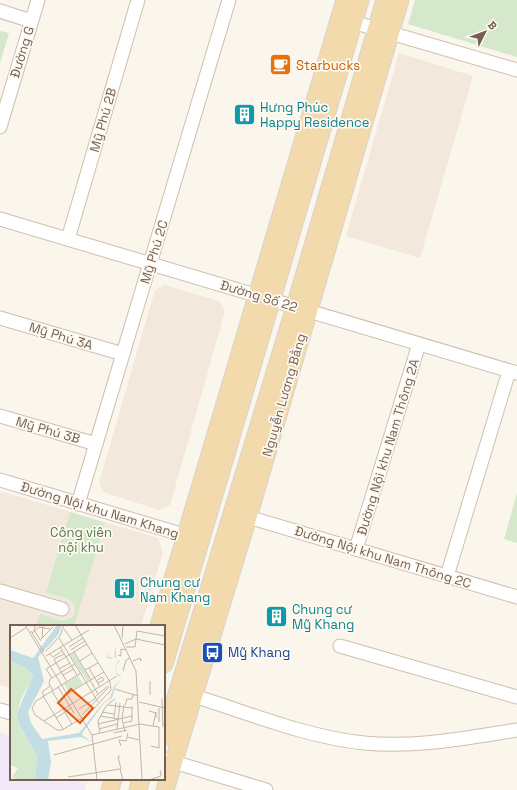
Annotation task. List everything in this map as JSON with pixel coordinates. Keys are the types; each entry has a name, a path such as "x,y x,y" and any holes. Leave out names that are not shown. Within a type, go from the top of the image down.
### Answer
{"main road":[{"path":"345,0 346,20"},
{"path":"165,660 193,538 346,20 360,0"},
{"name":"Nguyễn Lương Bằng","path":"384,31 385,0"},
{"name":"Nguyễn Lương Bằng","path":"165,734 302,309 384,31 400,0"},
{"name":"Nguyễn Lương Bằng","path":"165,790 169,761 194,696 248,517 302,309"},
{"path":"159,625 193,538"},
{"path":"110,790 113,780"},
{"path":"138,790 141,780"}],"street":[{"name":"Đường G","path":"0,127 38,0"},
{"name":"Mỹ Phú 2B","path":"68,239 138,0"},
{"name":"Mỹ Phú 2C","path":"78,504 229,0"},
{"path":"0,11 32,21"},
{"path":"346,20 517,70"},
{"name":"Đường Số 22","path":"0,219 513,372"},
{"name":"Mỹ Phú 3A","path":"0,318 123,354"},
{"name":"Đường Nội khu Nam Thông 2A","path":"356,549 420,344"},
{"path":"447,576 513,372"},
{"name":"Mỹ Phú 3B","path":"0,416 96,444"},
{"name":"Đường Nội khu Nam Khang","path":"0,480 193,538"},
{"name":"Đường Nội khu Nam Thông 2C","path":"248,517 517,597"},
{"path":"0,591 62,609"},
{"path":"340,646 517,697"},
{"path":"194,696 291,727 343,740 425,744 517,730"},
{"path":"0,710 10,713"},
{"path":"169,761 266,790"}],"shaded area":[{"path":"399,53 473,76 420,258 346,236"},
{"path":"165,285 219,301 225,311 170,505 159,510 103,492 99,483 155,290"},
{"path":"0,491 158,538 163,552 141,625 10,625 10,688 0,685"},
{"path":"0,732 10,736 10,780 88,780 85,790 0,790"}],"green space":[{"path":"415,0 517,0 517,57 408,24"},
{"path":"0,31 9,33 0,63"},
{"path":"517,493 517,543 504,539"},
{"name":"Công viên nội khu","path":"70,512 105,523 74,625 36,625 40,614 59,620 64,620 72,617 75,612 73,602 61,596 46,593"}],"place":[{"name":"Starbucks","path":"280,65"},
{"name":"Hưng Phúc Happy Residence","path":"245,114"},
{"name":"Chung cư Nam Khang","path":"124,589"},
{"name":"Chung cư Mỹ Khang","path":"277,616"},
{"name":"Mỹ Khang","path":"213,652"}]}
